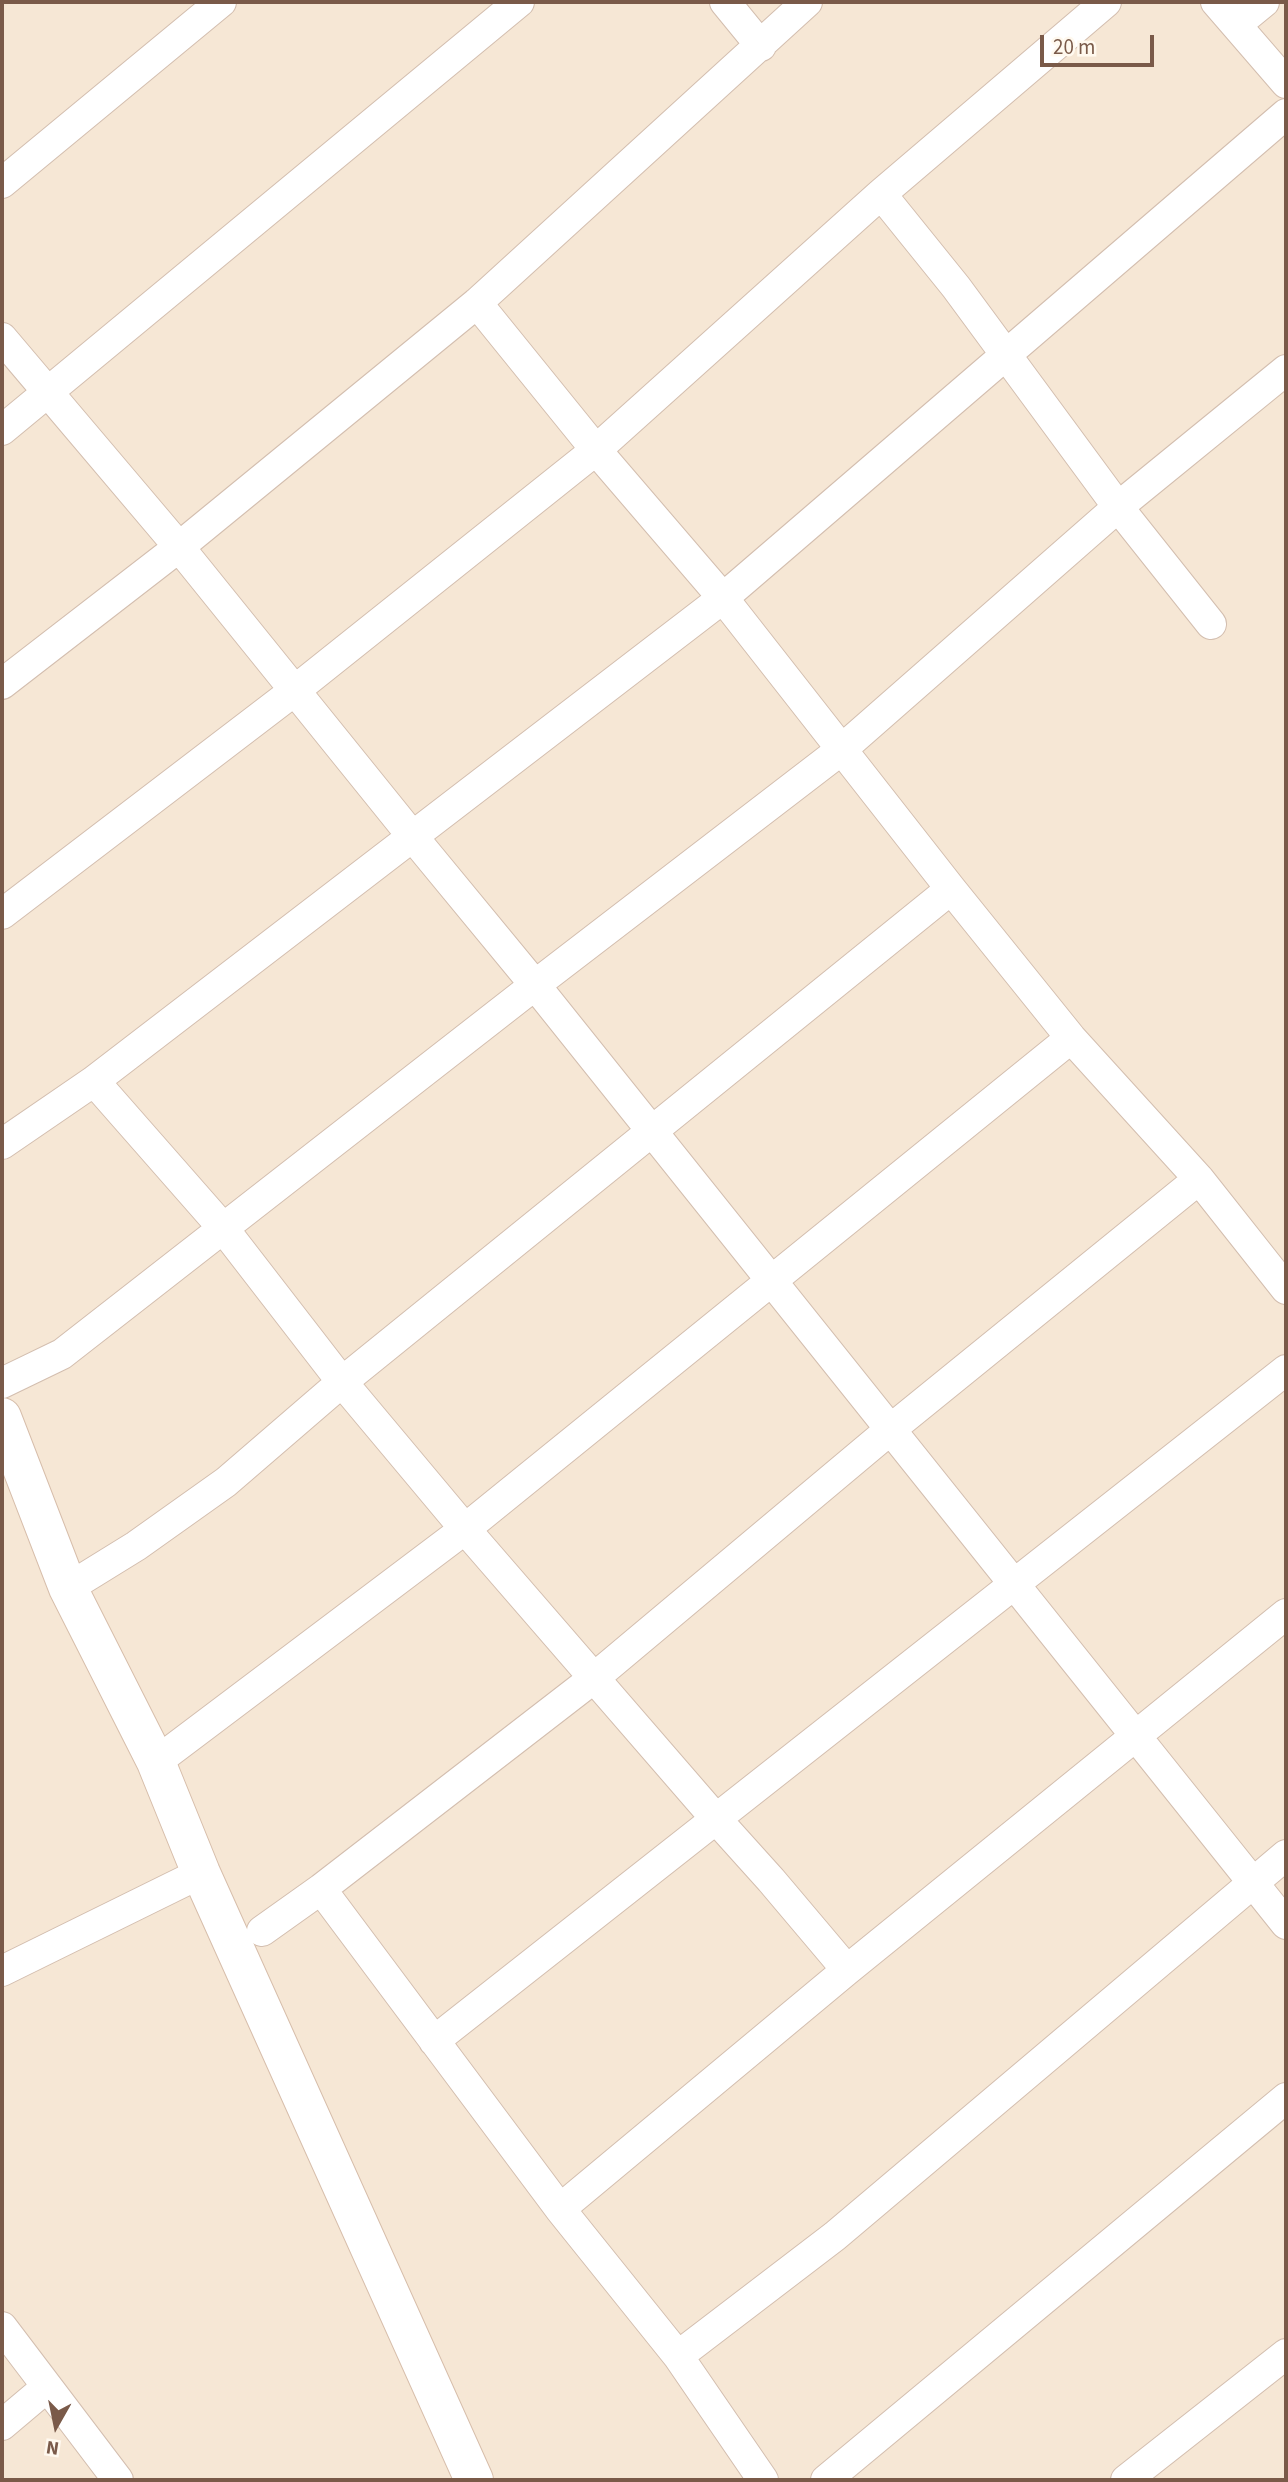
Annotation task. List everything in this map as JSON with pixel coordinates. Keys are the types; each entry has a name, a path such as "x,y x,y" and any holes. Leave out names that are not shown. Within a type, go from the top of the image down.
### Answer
{"street":[{"path":"2,183 221,2"},
{"path":"2,430 519,2"},
{"path":"725,2 761,46"},
{"path":"2,684 179,548 477,303 807,2"},
{"path":"2,914 294,691 596,450 881,194 1106,2"},
{"path":"1216,2 1286,83"},
{"path":"1236,25 1264,2"},
{"path":"2,1144 94,1081 723,598 1286,114"},
{"path":"881,194 956,287 1118,507 1211,624"},
{"path":"477,303 596,450 723,598 1071,1038 1199,1179 1286,1289"},
{"path":"2,338 179,548 535,985 1286,1923"},
{"path":"2,1383 62,1354 841,750 1118,507 1286,370"},
{"path":"68,1588 136,1546 226,1482 342,1382 951,889"},
{"path":"156,1762 464,1529 1071,1038"},
{"path":"94,1081 223,1228 342,1382 464,1529 847,1970"},
{"path":"262,1931 321,1889 594,1678 891,1429 1199,1179"},
{"path":"435,2042 1286,1370"},
{"path":"2,1417 68,1588 156,1762 201,1873 474,2480"},
{"path":"560,2209 847,1970 1286,1614"},
{"path":"678,2356 835,2236 1286,1855"},
{"path":"2,1971 201,1873"},
{"path":"321,1889 560,2209 678,2356 763,2480"},
{"path":"826,2480 1286,2098"},
{"path":"2,2327 118,2480"},
{"path":"1126,2480 1286,2354"},
{"path":"2,2425 47,2387"}],"shaded area":[{"path":"2,2 1286,2 1286,2480 2,2480"}]}
